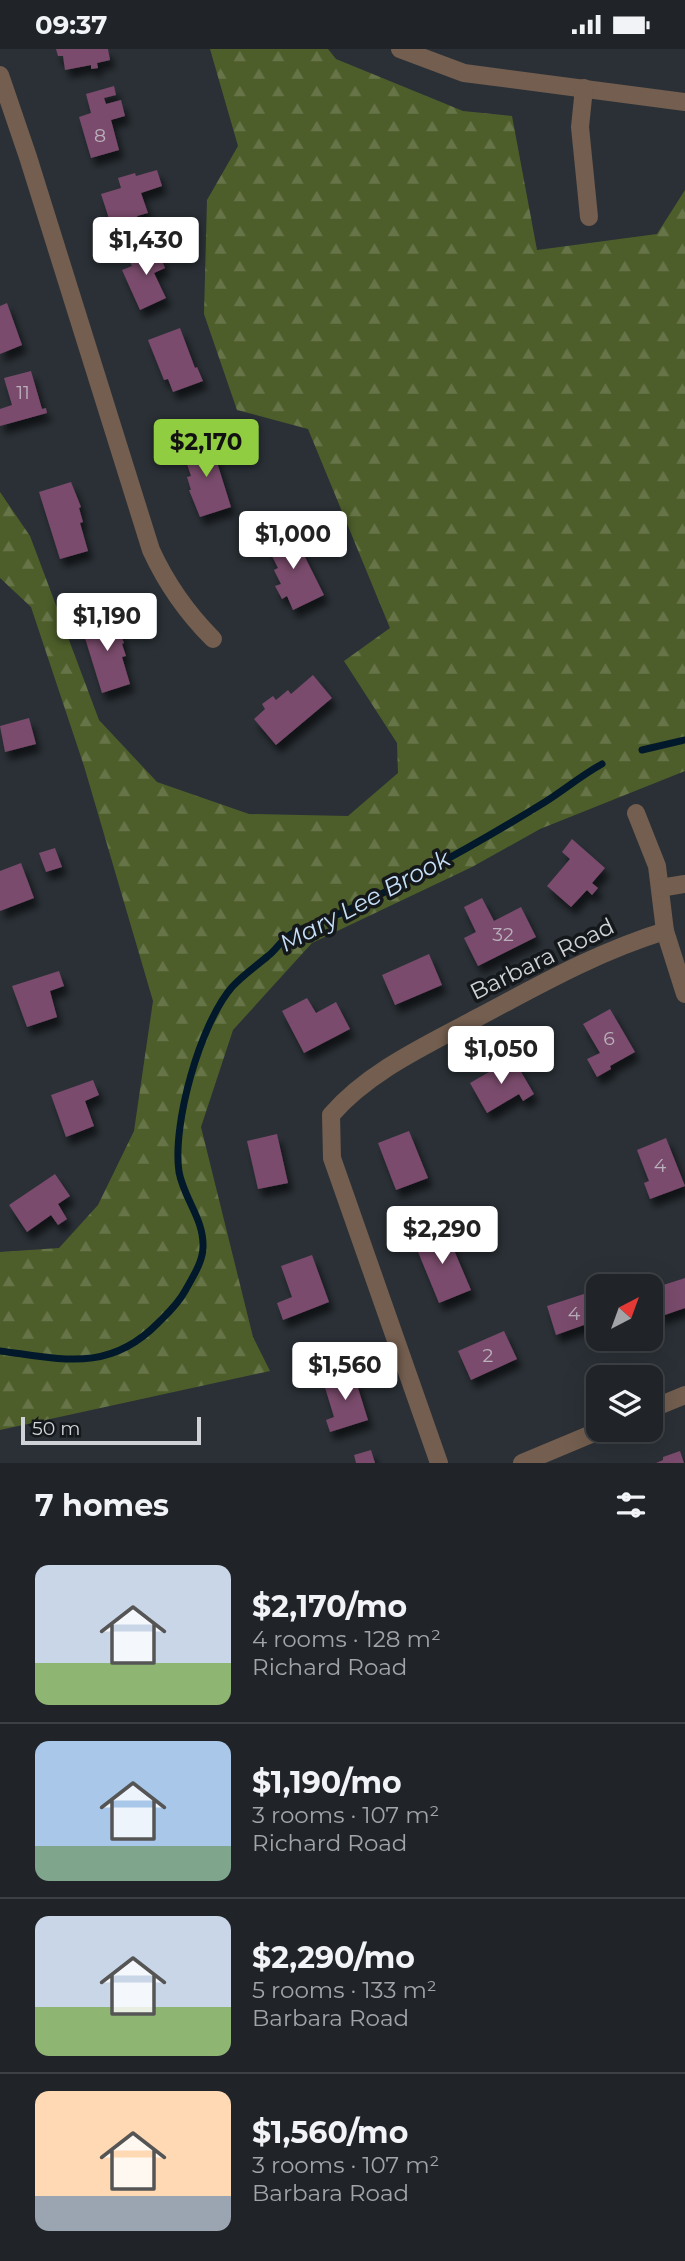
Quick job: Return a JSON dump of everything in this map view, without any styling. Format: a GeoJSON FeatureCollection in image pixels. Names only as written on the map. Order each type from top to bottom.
{"type":"FeatureCollection","features":[{"type":"Feature","properties":{"kind":"street"},"geometry":{"type":"LineString","coordinates":[[400,49],[464,73],[685,102]]}},
{"type":"Feature","properties":{"kind":"street"},"geometry":{"type":"LineString","coordinates":[[0,75],[29,157],[151,550],[179,603],[213,639]]}},
{"type":"Feature","properties":{"kind":"street"},"geometry":{"type":"LineString","coordinates":[[583,88],[580,127],[589,217]]}},
{"type":"Feature","properties":{"kind":"street"},"geometry":{"type":"LineString","coordinates":[[636,813],[653,855],[665,931],[685,994]]}},
{"type":"Feature","properties":{"kind":"street"},"geometry":{"type":"LineString","coordinates":[[660,888],[685,884]]}},
{"type":"Feature","properties":{"kind":"street","name":"Barbara Road"},"geometry":{"type":"LineString","coordinates":[[439,1463],[332,1159],[331,1115],[347,1097],[412,1053],[577,964],[612,948],[665,931]]}},
{"type":"Feature","properties":{"kind":"street"},"geometry":{"type":"LineString","coordinates":[[663,1404],[685,1395]]}},
{"type":"Feature","properties":{"kind":"street"},"geometry":{"type":"LineString","coordinates":[[522,1463],[586,1436]]}},
{"type":"Feature","properties":{"kind":"green space"},"geometry":{"type":"Polygon","coordinates":[[[210,49],[328,49],[336,59],[463,111],[512,116],[537,250],[657,234],[685,190],[685,771],[540,829],[472,867],[312,943],[233,1030],[201,1127],[253,1337],[270,1371],[0,1430],[0,1252],[59,1248],[98,1205],[134,1131],[153,1001],[84,766],[31,607],[0,578],[0,492],[30,536],[99,720],[157,782],[249,814],[348,816],[398,773],[397,743],[344,661],[390,628],[308,429],[237,410],[204,314],[207,200],[238,146],[210,49]]]}},
{"type":"Feature","properties":{"kind":"building"},"geometry":{"type":"Polygon","coordinates":[[[56,49],[108,49],[110,60],[97,63],[98,68],[91,69],[91,65],[65,70],[63,56],[58,56],[56,49]]]}},
{"type":"Feature","properties":{"kind":"building"},"geometry":{"type":"Polygon","coordinates":[[[114,86],[116,95],[104,98],[106,104],[121,100],[125,116],[111,120],[119,150],[91,158],[79,117],[91,113],[86,94],[114,86]]]}},
{"type":"Feature","properties":{"kind":"building"},"geometry":{"type":"Polygon","coordinates":[[[157,170],[162,186],[141,193],[148,213],[137,216],[140,226],[114,234],[101,194],[121,188],[118,178],[157,170]]]}},
{"type":"Feature","properties":{"kind":"building"},"geometry":{"type":"Polygon","coordinates":[[[155,244],[165,268],[154,273],[166,298],[140,310],[122,270],[132,266],[129,260],[142,254],[140,251],[155,244]]]}},
{"type":"Feature","properties":{"kind":"building"},"geometry":{"type":"Polygon","coordinates":[[[7,303],[22,345],[0,354],[0,306],[7,303]]]}},
{"type":"Feature","properties":{"kind":"building"},"geometry":{"type":"Polygon","coordinates":[[[180,328],[195,368],[197,367],[203,381],[173,392],[168,379],[164,380],[148,340],[180,328]]]}},
{"type":"Feature","properties":{"kind":"building"},"geometry":{"type":"Polygon","coordinates":[[[31,371],[42,409],[46,408],[47,413],[0,426],[0,409],[12,405],[4,378],[31,371]]]}},
{"type":"Feature","properties":{"kind":"building"},"geometry":{"type":"Polygon","coordinates":[[[210,440],[231,507],[200,517],[189,490],[187,477],[191,476],[182,449],[210,440]]]}},
{"type":"Feature","properties":{"kind":"building"},"geometry":{"type":"Polygon","coordinates":[[[71,482],[81,507],[79,508],[83,522],[80,523],[88,551],[60,559],[39,492],[71,482]]]}},
{"type":"Feature","properties":{"kind":"building"},"geometry":{"type":"Polygon","coordinates":[[[291,529],[324,595],[293,610],[287,596],[282,599],[275,586],[281,584],[274,570],[278,568],[265,542],[291,529]]]}},
{"type":"Feature","properties":{"kind":"building"},"geometry":{"type":"Polygon","coordinates":[[[114,616],[124,643],[122,644],[126,656],[122,657],[130,684],[102,693],[81,625],[114,616]]]}},
{"type":"Feature","properties":{"kind":"building"},"geometry":{"type":"Polygon","coordinates":[[[313,675],[332,698],[276,745],[254,719],[265,709],[262,704],[273,696],[276,700],[288,690],[291,694],[313,675]]]}},
{"type":"Feature","properties":{"kind":"building"},"geometry":{"type":"Polygon","coordinates":[[[29,718],[36,744],[5,752],[0,726],[29,718]]]}},
{"type":"Feature","properties":{"kind":"building"},"geometry":{"type":"Polygon","coordinates":[[[572,839],[605,868],[592,883],[598,888],[592,895],[587,890],[571,907],[547,886],[570,859],[562,852],[572,839]]]}},
{"type":"Feature","properties":{"kind":"building"},"geometry":{"type":"Polygon","coordinates":[[[55,848],[62,867],[46,872],[39,853],[55,848]]]}},
{"type":"Feature","properties":{"kind":"building"},"geometry":{"type":"Polygon","coordinates":[[[21,863],[34,898],[0,911],[0,871],[21,863]]]}},
{"type":"Feature","properties":{"kind":"building"},"geometry":{"type":"Polygon","coordinates":[[[482,898],[494,921],[521,907],[536,937],[478,966],[464,938],[476,932],[464,907],[482,898]]]}},
{"type":"Feature","properties":{"kind":"building"},"geometry":{"type":"Polygon","coordinates":[[[429,954],[442,985],[395,1005],[382,975],[429,954]]]}},
{"type":"Feature","properties":{"kind":"building"},"geometry":{"type":"Polygon","coordinates":[[[59,971],[64,986],[50,991],[57,1017],[27,1027],[12,986],[59,971]]]}},
{"type":"Feature","properties":{"kind":"building"},"geometry":{"type":"Polygon","coordinates":[[[307,998],[316,1013],[336,1002],[350,1029],[304,1053],[282,1011],[307,998]]]}},
{"type":"Feature","properties":{"kind":"building"},"geometry":{"type":"Polygon","coordinates":[[[610,1009],[635,1052],[597,1077],[587,1059],[600,1053],[583,1024],[610,1009]]]}},
{"type":"Feature","properties":{"kind":"building"},"geometry":{"type":"Polygon","coordinates":[[[513,1058],[534,1094],[523,1101],[519,1094],[487,1113],[470,1083],[513,1058]]]}},
{"type":"Feature","properties":{"kind":"building"},"geometry":{"type":"Polygon","coordinates":[[[93,1080],[99,1095],[85,1101],[94,1126],[66,1137],[51,1095],[93,1080]]]}},
{"type":"Feature","properties":{"kind":"building"},"geometry":{"type":"Polygon","coordinates":[[[409,1131],[428,1178],[396,1190],[378,1143],[409,1131]]]}},
{"type":"Feature","properties":{"kind":"building"},"geometry":{"type":"Polygon","coordinates":[[[277,1134],[288,1183],[258,1189],[247,1141],[277,1134]]]}},
{"type":"Feature","properties":{"kind":"building"},"geometry":{"type":"Polygon","coordinates":[[[666,1138],[685,1186],[650,1199],[644,1183],[649,1181],[637,1150],[666,1138]]]}},
{"type":"Feature","properties":{"kind":"building"},"geometry":{"type":"Polygon","coordinates":[[[55,1174],[70,1196],[58,1204],[67,1219],[58,1225],[51,1215],[27,1232],[9,1205],[55,1174]]]}},
{"type":"Feature","properties":{"kind":"building"},"geometry":{"type":"Polygon","coordinates":[[[445,1229],[471,1290],[439,1303],[414,1242],[445,1229]]]}},
{"type":"Feature","properties":{"kind":"building"},"geometry":{"type":"Polygon","coordinates":[[[312,1255],[329,1302],[283,1320],[277,1303],[292,1297],[281,1266],[312,1255]]]}},
{"type":"Feature","properties":{"kind":"building"},"geometry":{"type":"Polygon","coordinates":[[[685,1278],[685,1308],[663,1316],[663,1285],[685,1278]]]}},
{"type":"Feature","properties":{"kind":"building"},"geometry":{"type":"Polygon","coordinates":[[[586,1293],[586,1324],[556,1335],[547,1306],[586,1293]]]}},
{"type":"Feature","properties":{"kind":"building"},"geometry":{"type":"Polygon","coordinates":[[[504,1331],[517,1359],[471,1380],[458,1351],[504,1331]]]}},
{"type":"Feature","properties":{"kind":"building"},"geometry":{"type":"Polygon","coordinates":[[[353,1372],[368,1420],[330,1432],[326,1420],[334,1417],[323,1381],[353,1372]]]}},
{"type":"Feature","properties":{"kind":"building"},"geometry":{"type":"Polygon","coordinates":[[[371,1450],[375,1463],[356,1463],[354,1455],[371,1450]]]}},
{"type":"Feature","properties":{"kind":"building"},"geometry":{"type":"Polygon","coordinates":[[[680,1451],[684,1463],[656,1463],[663,1460],[663,1457],[680,1451]]]}},
{"type":"Feature","properties":{"kind":"waterway","name":"Mary Lee Brook"},"geometry":{"type":"LineString","coordinates":[[642,750],[685,740]]}},
{"type":"Feature","properties":{"kind":"waterway","name":"Mary Lee Brook"},"geometry":{"type":"LineString","coordinates":[[0,1351],[64,1359],[103,1356],[140,1339],[182,1296],[203,1253],[200,1227],[179,1172],[178,1152],[184,1102],[209,1025],[220,1004],[236,983],[291,934],[402,884],[500,829],[602,764]]}}]}
